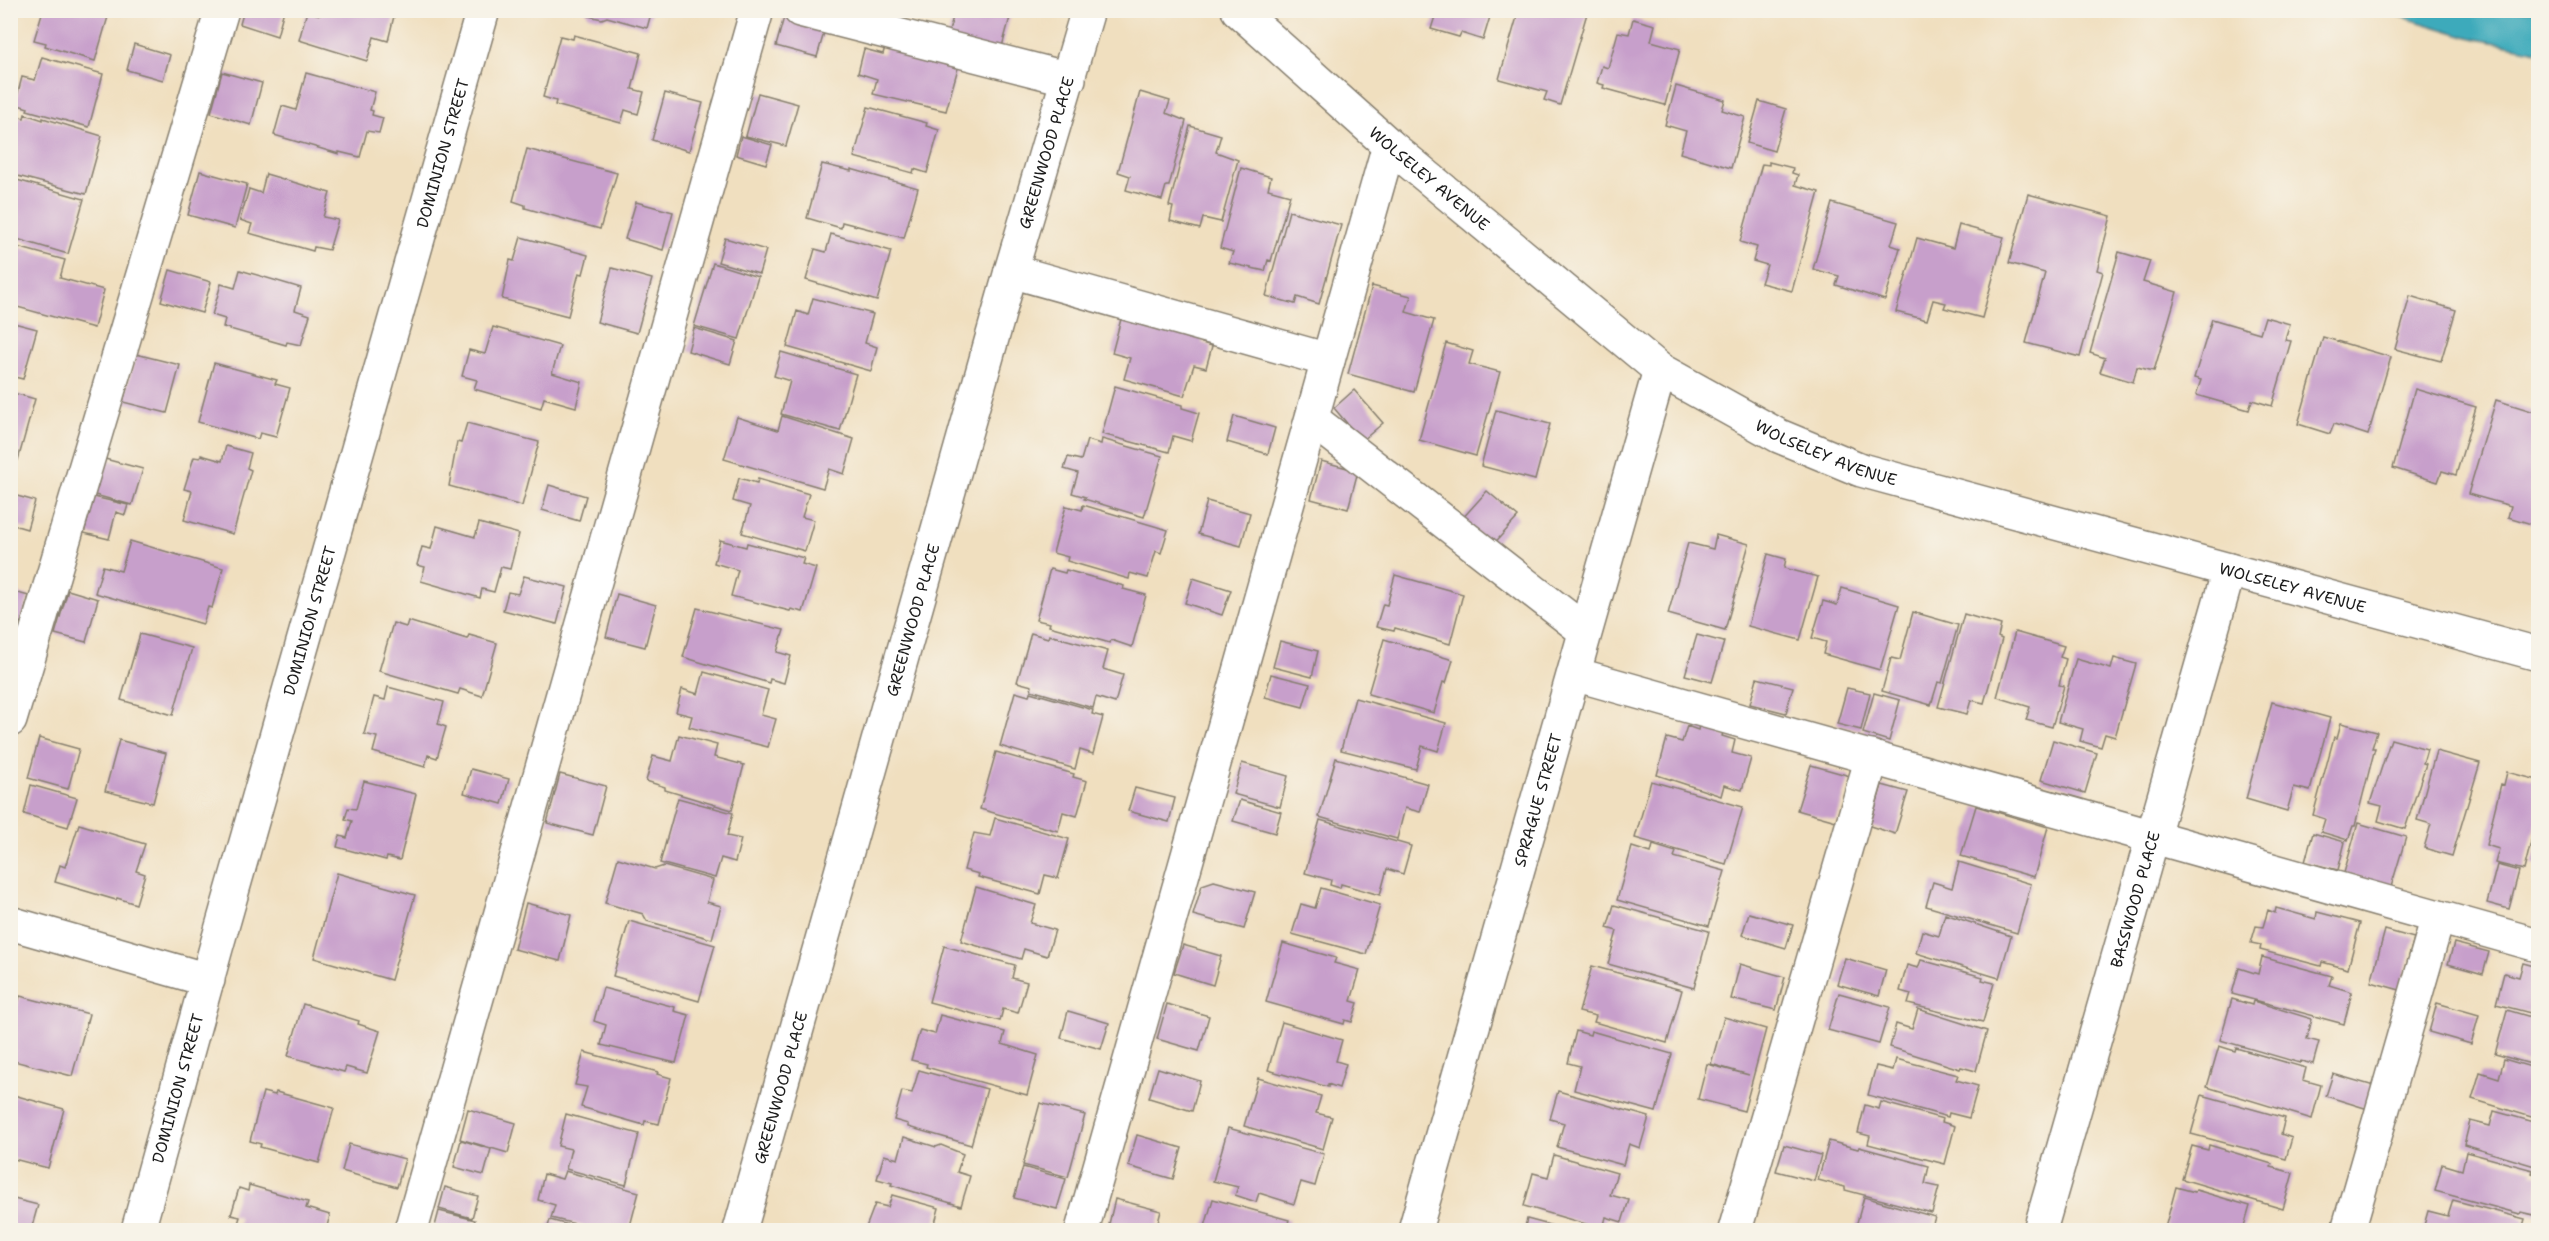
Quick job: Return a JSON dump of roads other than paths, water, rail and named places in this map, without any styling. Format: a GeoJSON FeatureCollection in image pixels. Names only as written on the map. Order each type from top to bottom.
{"type":"FeatureCollection","features":[{"type":"Feature","properties":{"kind":"street"},"geometry":{"type":"LineString","coordinates":[[10,720],[222,10]]}},
{"type":"Feature","properties":{"kind":"street","name":"DOMINION STREET"},"geometry":{"type":"LineString","coordinates":[[138,1230],[483,10]]}},
{"type":"Feature","properties":{"kind":"street"},"geometry":{"type":"LineString","coordinates":[[411,1230],[757,10]]}},
{"type":"Feature","properties":{"kind":"street"},"geometry":{"type":"LineString","coordinates":[[800,10],[1069,79]]}},
{"type":"Feature","properties":{"kind":"street","name":"GREENWOOD PLACE"},"geometry":{"type":"LineString","coordinates":[[740,1230],[1011,271],[1088,10]]}},
{"type":"Feature","properties":{"kind":"street","name":"WOLSELEY AVENUE"},"geometry":{"type":"LineString","coordinates":[[1238,10],[1389,145],[1660,370],[1779,436],[1861,470],[2538,654]]}},
{"type":"Feature","properties":{"kind":"street"},"geometry":{"type":"LineString","coordinates":[[1082,1230],[1389,145]]}},
{"type":"Feature","properties":{"kind":"street"},"geometry":{"type":"LineString","coordinates":[[1011,271],[1328,360]]}},
{"type":"Feature","properties":{"kind":"street","name":"SPRAGUE STREET"},"geometry":{"type":"LineString","coordinates":[[1415,1230],[1660,370]]}},
{"type":"Feature","properties":{"kind":"street"},"geometry":{"type":"LineString","coordinates":[[1312,419],[1586,631]]}},
{"type":"Feature","properties":{"kind":"street","name":"BASSWOOD PLACE"},"geometry":{"type":"LineString","coordinates":[[2040,1230],[2229,570]]}},
{"type":"Feature","properties":{"kind":"street"},"geometry":{"type":"LineString","coordinates":[[1574,674],[2538,945]]}},
{"type":"Feature","properties":{"kind":"street"},"geometry":{"type":"LineString","coordinates":[[1735,1230],[1872,757]]}},
{"type":"Feature","properties":{"kind":"street"},"geometry":{"type":"LineString","coordinates":[[2348,1230],[2438,917]]}},
{"type":"Feature","properties":{"kind":"street"},"geometry":{"type":"LineString","coordinates":[[10,923],[208,980]]}},
{"type":"Feature","properties":{"kind":"water"},"geometry":{"type":"Polygon","coordinates":[[[2382,11],[2538,11],[2538,51],[2472,38],[2382,11]]]}}]}
